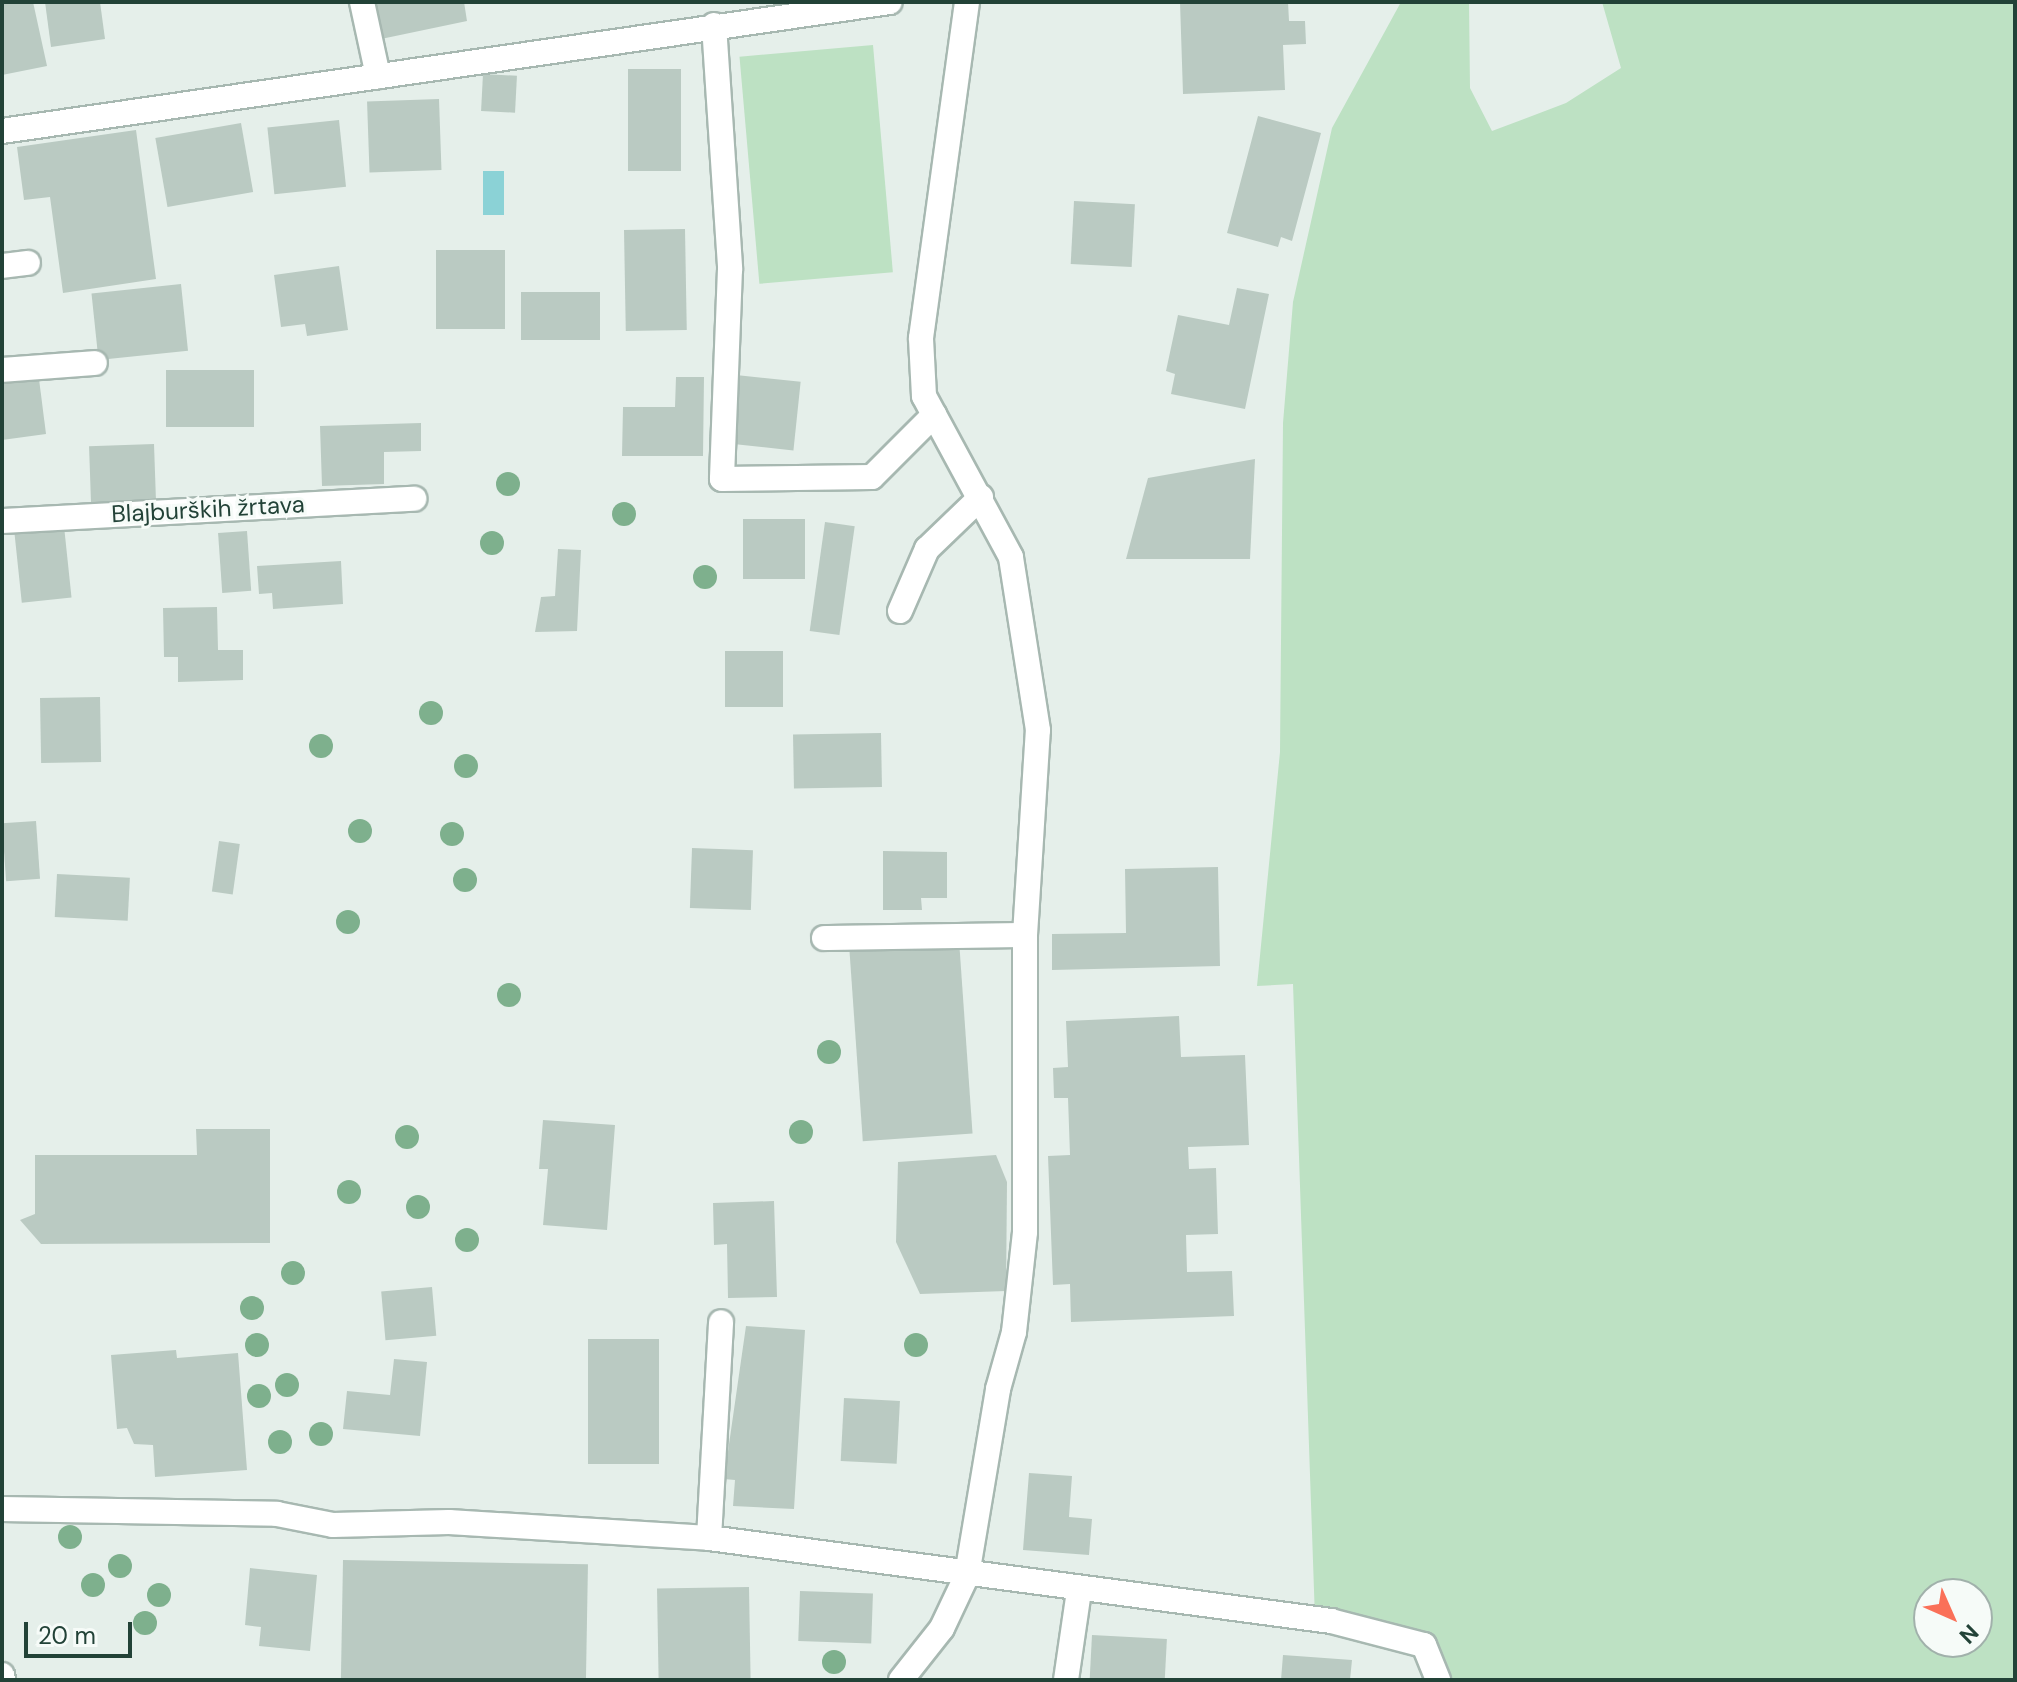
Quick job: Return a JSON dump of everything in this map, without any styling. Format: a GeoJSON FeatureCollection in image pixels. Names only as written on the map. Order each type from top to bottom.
{"type":"FeatureCollection","features":[{"type":"Feature","properties":{"kind":"street"},"geometry":{"type":"LineString","coordinates":[[362,2],[378,76]]}},
{"type":"Feature","properties":{"kind":"street"},"geometry":{"type":"LineString","coordinates":[[901,1680],[942,1628],[967,1575],[998,1389],[1014,1332],[1025,1232],[1025,935],[1038,730],[1011,557],[924,396],[921,338],[967,2]]}},
{"type":"Feature","properties":{"kind":"street"},"geometry":{"type":"LineString","coordinates":[[2,131],[880,3]]}},
{"type":"Feature","properties":{"kind":"street"},"geometry":{"type":"LineString","coordinates":[[714,25],[730,269],[722,479],[872,477],[934,415]]}},
{"type":"Feature","properties":{"kind":"street"},"geometry":{"type":"LineString","coordinates":[[2,266],[28,263]]}},
{"type":"Feature","properties":{"kind":"street"},"geometry":{"type":"LineString","coordinates":[[2,370],[95,363]]}},
{"type":"Feature","properties":{"kind":"street"},"geometry":{"type":"LineString","coordinates":[[900,611],[927,549],[981,497]]}},
{"type":"Feature","properties":{"kind":"street","name":"Blajburških žrtava"},"geometry":{"type":"LineString","coordinates":[[2,521],[414,499]]}},
{"type":"Feature","properties":{"kind":"street"},"geometry":{"type":"LineString","coordinates":[[824,938],[1025,935]]}},
{"type":"Feature","properties":{"kind":"street"},"geometry":{"type":"LineString","coordinates":[[709,1538],[721,1322]]}},
{"type":"Feature","properties":{"kind":"street"},"geometry":{"type":"LineString","coordinates":[[2,1509],[277,1514],[333,1525],[449,1522],[709,1538],[1384,1632],[1424,1645],[1438,1680]]}},
{"type":"Feature","properties":{"kind":"street"},"geometry":{"type":"LineString","coordinates":[[1066,1680],[1079,1591]]}},
{"type":"Feature","properties":{"kind":"green space"},"geometry":{"type":"Polygon","coordinates":[[[1401,2],[1469,2],[1470,88],[1492,131],[1566,103],[1621,68],[1602,2],[2015,2],[2015,1680],[1438,1680],[1424,1645],[1315,1619],[1293,984],[1257,986],[1280,752],[1283,423],[1293,302],[1332,128],[1401,2]]]}},
{"type":"Feature","properties":{"kind":"green space"},"geometry":{"type":"Polygon","coordinates":[[[873,45],[893,272],[759,284],[740,57],[873,45]]]}},
{"type":"Feature","properties":{"kind":"water"},"geometry":{"type":"Polygon","coordinates":[[[483,171],[504,171],[504,215],[483,215],[483,171]]]}},
{"type":"Feature","properties":{"kind":"building"},"geometry":{"type":"Polygon","coordinates":[[[33,2],[47,66],[2,75],[2,3],[33,2]]]}},
{"type":"Feature","properties":{"kind":"building"},"geometry":{"type":"Polygon","coordinates":[[[45,2],[100,2],[105,39],[51,47],[45,2]]]}},
{"type":"Feature","properties":{"kind":"building"},"geometry":{"type":"Polygon","coordinates":[[[374,2],[464,2],[467,21],[381,39],[374,2]]]}},
{"type":"Feature","properties":{"kind":"building"},"geometry":{"type":"Polygon","coordinates":[[[1180,2],[1288,2],[1289,21],[1305,21],[1306,44],[1283,45],[1285,90],[1183,94],[1180,2]]]}},
{"type":"Feature","properties":{"kind":"building"},"geometry":{"type":"Polygon","coordinates":[[[628,69],[681,69],[681,171],[628,171],[628,69]]]}},
{"type":"Feature","properties":{"kind":"building"},"geometry":{"type":"Polygon","coordinates":[[[483,74],[517,76],[515,113],[481,111],[483,74]]]}},
{"type":"Feature","properties":{"kind":"building"},"geometry":{"type":"Polygon","coordinates":[[[439,99],[441,170],[370,172],[367,102],[439,99]]]}},
{"type":"Feature","properties":{"kind":"building"},"geometry":{"type":"Polygon","coordinates":[[[1258,116],[1321,133],[1292,241],[1281,237],[1278,247],[1227,233],[1258,116]]]}},
{"type":"Feature","properties":{"kind":"building"},"geometry":{"type":"Polygon","coordinates":[[[339,120],[346,187],[274,194],[267,128],[339,120]]]}},
{"type":"Feature","properties":{"kind":"building"},"geometry":{"type":"Polygon","coordinates":[[[241,123],[253,192],[167,207],[155,138],[241,123]]]}},
{"type":"Feature","properties":{"kind":"building"},"geometry":{"type":"Polygon","coordinates":[[[136,130],[156,279],[63,293],[50,197],[24,200],[17,147],[136,130]]]}},
{"type":"Feature","properties":{"kind":"building"},"geometry":{"type":"Polygon","coordinates":[[[1074,201],[1135,204],[1132,267],[1071,264],[1074,201]]]}},
{"type":"Feature","properties":{"kind":"building"},"geometry":{"type":"Polygon","coordinates":[[[685,229],[687,330],[626,331],[624,230],[685,229]]]}},
{"type":"Feature","properties":{"kind":"building"},"geometry":{"type":"Polygon","coordinates":[[[436,250],[505,250],[505,329],[436,329],[436,250]]]}},
{"type":"Feature","properties":{"kind":"building"},"geometry":{"type":"Polygon","coordinates":[[[339,266],[348,330],[307,336],[305,324],[281,327],[274,275],[339,266]]]}},
{"type":"Feature","properties":{"kind":"building"},"geometry":{"type":"Polygon","coordinates":[[[181,284],[188,351],[98,360],[91,293],[181,284]]]}},
{"type":"Feature","properties":{"kind":"building"},"geometry":{"type":"Polygon","coordinates":[[[1237,288],[1269,294],[1245,409],[1171,394],[1175,374],[1166,371],[1178,315],[1229,325],[1237,288]]]}},
{"type":"Feature","properties":{"kind":"building"},"geometry":{"type":"Polygon","coordinates":[[[521,292],[600,292],[600,340],[521,340],[521,292]]]}},
{"type":"Feature","properties":{"kind":"building"},"geometry":{"type":"Polygon","coordinates":[[[166,370],[254,370],[254,427],[166,427],[166,370]]]}},
{"type":"Feature","properties":{"kind":"building"},"geometry":{"type":"Polygon","coordinates":[[[736,375],[801,382],[793,450],[729,444],[736,375]]]}},
{"type":"Feature","properties":{"kind":"building"},"geometry":{"type":"Polygon","coordinates":[[[676,377],[704,377],[703,456],[622,456],[623,407],[675,407],[676,377]]]}},
{"type":"Feature","properties":{"kind":"building"},"geometry":{"type":"Polygon","coordinates":[[[39,379],[46,434],[2,440],[2,384],[39,379]]]}},
{"type":"Feature","properties":{"kind":"building"},"geometry":{"type":"Polygon","coordinates":[[[421,423],[421,451],[384,452],[384,484],[322,486],[320,426],[421,423]]]}},
{"type":"Feature","properties":{"kind":"building"},"geometry":{"type":"Polygon","coordinates":[[[154,444],[156,509],[91,511],[89,446],[154,444]]]}},
{"type":"Feature","properties":{"kind":"building"},"geometry":{"type":"Polygon","coordinates":[[[1255,459],[1250,559],[1126,559],[1148,478],[1255,459]]]}},
{"type":"Feature","properties":{"kind":"building"},"geometry":{"type":"Polygon","coordinates":[[[743,519],[805,519],[805,579],[743,579],[743,519]]]}},
{"type":"Feature","properties":{"kind":"building"},"geometry":{"type":"Polygon","coordinates":[[[825,522],[855,526],[839,635],[810,631],[825,522]]]}},
{"type":"Feature","properties":{"kind":"building"},"geometry":{"type":"Polygon","coordinates":[[[64,526],[72,598],[22,603],[14,531],[64,526]]]}},
{"type":"Feature","properties":{"kind":"building"},"geometry":{"type":"Polygon","coordinates":[[[247,531],[251,591],[222,593],[218,533],[247,531]]]}},
{"type":"Feature","properties":{"kind":"building"},"geometry":{"type":"Polygon","coordinates":[[[558,549],[581,550],[577,631],[535,632],[541,597],[555,596],[558,549]]]}},
{"type":"Feature","properties":{"kind":"building"},"geometry":{"type":"Polygon","coordinates":[[[341,561],[343,604],[273,609],[272,593],[259,594],[257,566],[341,561]]]}},
{"type":"Feature","properties":{"kind":"building"},"geometry":{"type":"Polygon","coordinates":[[[217,607],[218,650],[243,650],[243,680],[178,682],[178,657],[164,657],[163,608],[217,607]]]}},
{"type":"Feature","properties":{"kind":"building"},"geometry":{"type":"Polygon","coordinates":[[[725,651],[783,651],[783,707],[725,707],[725,651]]]}},
{"type":"Feature","properties":{"kind":"building"},"geometry":{"type":"Polygon","coordinates":[[[100,697],[101,762],[41,763],[40,698],[100,697]]]}},
{"type":"Feature","properties":{"kind":"building"},"geometry":{"type":"Polygon","coordinates":[[[881,733],[882,787],[794,789],[793,735],[881,733]]]}},
{"type":"Feature","properties":{"kind":"building"},"geometry":{"type":"Polygon","coordinates":[[[36,821],[40,879],[6,881],[2,823],[36,821]]]}},
{"type":"Feature","properties":{"kind":"building"},"geometry":{"type":"Polygon","coordinates":[[[219,841],[240,844],[233,894],[212,892],[219,841]]]}},
{"type":"Feature","properties":{"kind":"building"},"geometry":{"type":"Polygon","coordinates":[[[692,848],[753,850],[751,910],[690,908],[692,848]]]}},
{"type":"Feature","properties":{"kind":"building"},"geometry":{"type":"Polygon","coordinates":[[[883,851],[947,852],[947,898],[921,898],[922,910],[883,910],[883,851]]]}},
{"type":"Feature","properties":{"kind":"building"},"geometry":{"type":"Polygon","coordinates":[[[1218,867],[1220,966],[1052,970],[1052,934],[1126,933],[1125,869],[1218,867]]]}},
{"type":"Feature","properties":{"kind":"building"},"geometry":{"type":"Polygon","coordinates":[[[57,874],[130,878],[128,921],[55,917],[57,874]]]}},
{"type":"Feature","properties":{"kind":"building"},"geometry":{"type":"Polygon","coordinates":[[[959,940],[973,1134],[863,1141],[849,948],[959,940]]]}},
{"type":"Feature","properties":{"kind":"building"},"geometry":{"type":"Polygon","coordinates":[[[1179,1016],[1181,1057],[1245,1055],[1249,1145],[1188,1147],[1189,1169],[1216,1168],[1218,1234],[1186,1235],[1187,1272],[1232,1271],[1234,1316],[1071,1322],[1070,1284],[1053,1285],[1048,1156],[1070,1155],[1068,1098],[1054,1098],[1053,1068],[1068,1067],[1066,1021],[1179,1016]]]}},
{"type":"Feature","properties":{"kind":"building"},"geometry":{"type":"Polygon","coordinates":[[[543,1120],[615,1125],[607,1230],[543,1225],[548,1169],[539,1169],[543,1120]]]}},
{"type":"Feature","properties":{"kind":"building"},"geometry":{"type":"Polygon","coordinates":[[[196,1129],[270,1129],[270,1243],[41,1244],[20,1220],[35,1214],[35,1155],[197,1155],[196,1129]]]}},
{"type":"Feature","properties":{"kind":"building"},"geometry":{"type":"Polygon","coordinates":[[[996,1155],[1007,1182],[1006,1291],[920,1294],[896,1242],[898,1162],[996,1155]]]}},
{"type":"Feature","properties":{"kind":"building"},"geometry":{"type":"Polygon","coordinates":[[[774,1201],[777,1297],[728,1298],[727,1244],[714,1245],[713,1203],[774,1201]]]}},
{"type":"Feature","properties":{"kind":"building"},"geometry":{"type":"Polygon","coordinates":[[[432,1287],[436,1336],[385,1340],[381,1291],[432,1287]]]}},
{"type":"Feature","properties":{"kind":"building"},"geometry":{"type":"Polygon","coordinates":[[[746,1326],[805,1330],[794,1509],[733,1506],[735,1480],[724,1479],[746,1326]]]}},
{"type":"Feature","properties":{"kind":"building"},"geometry":{"type":"Polygon","coordinates":[[[588,1339],[659,1339],[659,1464],[588,1464],[588,1339]]]}},
{"type":"Feature","properties":{"kind":"building"},"geometry":{"type":"Polygon","coordinates":[[[176,1350],[177,1358],[238,1353],[247,1470],[155,1477],[153,1445],[134,1444],[127,1428],[117,1429],[111,1355],[176,1350]]]}},
{"type":"Feature","properties":{"kind":"building"},"geometry":{"type":"Polygon","coordinates":[[[394,1359],[427,1362],[420,1436],[343,1429],[347,1391],[390,1395],[394,1359]]]}},
{"type":"Feature","properties":{"kind":"building"},"geometry":{"type":"Polygon","coordinates":[[[844,1398],[900,1401],[897,1464],[841,1461],[844,1398]]]}},
{"type":"Feature","properties":{"kind":"building"},"geometry":{"type":"Polygon","coordinates":[[[1029,1473],[1072,1476],[1069,1517],[1092,1519],[1089,1555],[1023,1550],[1029,1473]]]}},
{"type":"Feature","properties":{"kind":"building"},"geometry":{"type":"Polygon","coordinates":[[[343,1560],[588,1564],[586,1680],[341,1680],[343,1560]]]}},
{"type":"Feature","properties":{"kind":"building"},"geometry":{"type":"Polygon","coordinates":[[[250,1568],[317,1575],[310,1651],[259,1646],[261,1627],[245,1625],[250,1568]]]}},
{"type":"Feature","properties":{"kind":"building"},"geometry":{"type":"Polygon","coordinates":[[[749,1587],[751,1680],[659,1680],[657,1589],[749,1587]]]}},
{"type":"Feature","properties":{"kind":"building"},"geometry":{"type":"Polygon","coordinates":[[[800,1591],[873,1594],[871,1644],[798,1641],[800,1591]]]}},
{"type":"Feature","properties":{"kind":"building"},"geometry":{"type":"Polygon","coordinates":[[[1092,1635],[1167,1639],[1165,1680],[1090,1680],[1092,1635]]]}},
{"type":"Feature","properties":{"kind":"building"},"geometry":{"type":"Polygon","coordinates":[[[1283,1655],[1352,1660],[1350,1680],[1281,1680],[1283,1655]]]}}]}
